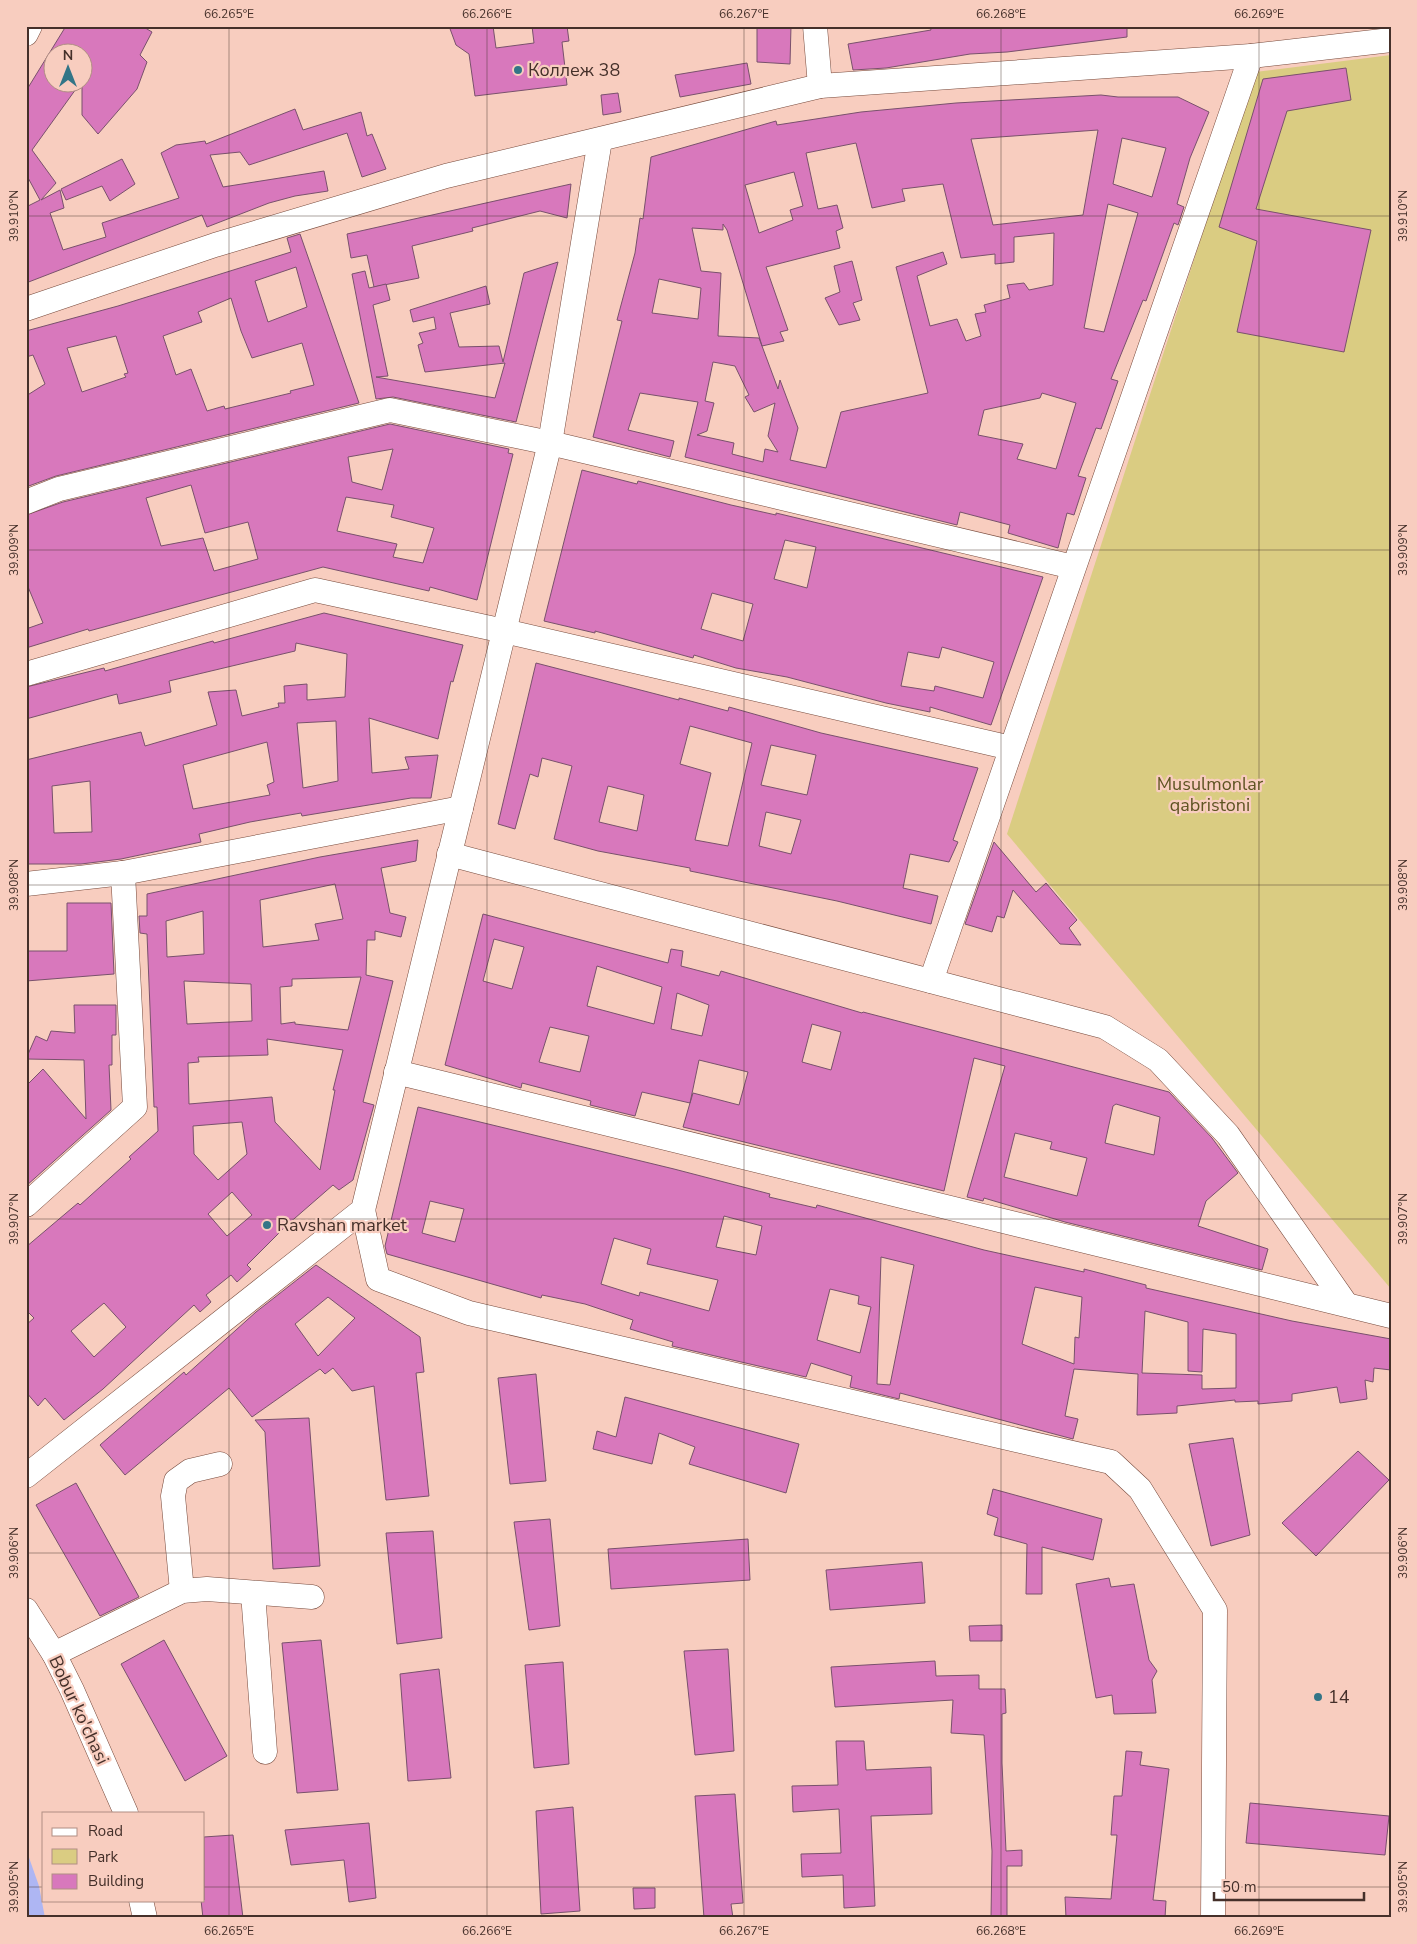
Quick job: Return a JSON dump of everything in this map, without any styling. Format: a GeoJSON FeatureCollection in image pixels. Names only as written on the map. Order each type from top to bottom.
{"type":"FeatureCollection","features":[{"type":"Feature","properties":{"kind":"street"},"geometry":{"type":"LineString","coordinates":[[26,34],[30,26]]}},
{"type":"Feature","properties":{"kind":"street"},"geometry":{"type":"LineString","coordinates":[[815,26],[820,86]]}},
{"type":"Feature","properties":{"kind":"street"},"geometry":{"type":"LineString","coordinates":[[26,309],[215,244],[446,176],[820,86],[1251,56],[1391,40]]}},
{"type":"Feature","properties":{"kind":"street"},"geometry":{"type":"LineString","coordinates":[[930,981],[1251,56]]}},
{"type":"Feature","properties":{"kind":"street"},"geometry":{"type":"LineString","coordinates":[[600,140],[550,443],[362,1210],[378,1279],[468,1313],[1111,1462],[1140,1489],[1215,1610],[1214,1918]]}},
{"type":"Feature","properties":{"kind":"street"},"geometry":{"type":"LineString","coordinates":[[26,502],[59,489],[390,410],[550,443],[1073,567]]}},
{"type":"Feature","properties":{"kind":"street"},"geometry":{"type":"LineString","coordinates":[[26,674],[315,590],[504,631],[1011,748]]}},
{"type":"Feature","properties":{"kind":"street"},"geometry":{"type":"LineString","coordinates":[[26,884],[123,873],[461,808]]}},
{"type":"Feature","properties":{"kind":"street"},"geometry":{"type":"LineString","coordinates":[[450,854],[1105,1027],[1158,1060],[1228,1135],[1346,1304]]}},
{"type":"Feature","properties":{"kind":"street"},"geometry":{"type":"LineString","coordinates":[[26,1206],[135,1108],[123,873]]}},
{"type":"Feature","properties":{"kind":"street"},"geometry":{"type":"LineString","coordinates":[[396,1072],[1391,1316]]}},
{"type":"Feature","properties":{"kind":"street"},"geometry":{"type":"LineString","coordinates":[[26,1476],[362,1210]]}},
{"type":"Feature","properties":{"kind":"street"},"geometry":{"type":"LineString","coordinates":[[182,1591],[173,1496],[176,1481],[190,1471],[220,1464]]}},
{"type":"Feature","properties":{"kind":"street"},"geometry":{"type":"LineString","coordinates":[[54,1654],[182,1591],[206,1589],[312,1597]]}},
{"type":"Feature","properties":{"kind":"street"},"geometry":{"type":"LineString","coordinates":[[253,1593],[265,1752]]}},
{"type":"Feature","properties":{"kind":"street","name":"Bobur ko'chasi"},"geometry":{"type":"LineString","coordinates":[[26,1610],[54,1654],[126,1812]]}},
{"type":"Feature","properties":{"kind":"street"},"geometry":{"type":"LineString","coordinates":[[142,1902],[145,1918]]}},
{"type":"Feature","properties":{"kind":"green space","name":"Musulmonlar qabristoni"},"geometry":{"type":"Polygon","coordinates":[[[1391,55],[1391,1289],[1007,834],[1255,72],[1391,55]]]}},
{"type":"Feature","properties":{"kind":"water"},"geometry":{"type":"Polygon","coordinates":[[[26,1849],[39,1886],[45,1918],[26,1918],[26,1849]]]}},
{"type":"Feature","properties":{"kind":"building"},"geometry":{"type":"Polygon","coordinates":[[[66,26],[142,26],[152,32],[140,55],[147,62],[137,89],[98,134],[82,115],[82,92],[92,92],[92,42],[56,42],[66,26]]]}},
{"type":"Feature","properties":{"kind":"building","name":"Коллеж 38"},"geometry":{"type":"Polygon","coordinates":[[[449,26],[493,26],[496,48],[534,43],[532,26],[567,26],[569,41],[562,42],[567,85],[475,96],[469,54],[456,45],[449,26]]]}},
{"type":"Feature","properties":{"kind":"building"},"geometry":{"type":"Polygon","coordinates":[[[757,26],[791,26],[790,64],[757,62],[757,26]]]}},
{"type":"Feature","properties":{"kind":"building"},"geometry":{"type":"Polygon","coordinates":[[[930,26],[1127,26],[1127,37],[1007,52],[970,54],[886,68],[853,70],[848,44],[931,30],[930,26]]]}},
{"type":"Feature","properties":{"kind":"building"},"geometry":{"type":"Polygon","coordinates":[[[747,63],[751,84],[680,97],[675,75],[747,63]]]}},
{"type":"Feature","properties":{"kind":"building"},"geometry":{"type":"Polygon","coordinates":[[[42,65],[42,92],[74,92],[32,150],[56,183],[41,200],[60,190],[64,208],[50,213],[63,250],[106,237],[102,223],[179,198],[161,153],[176,145],[205,141],[206,144],[295,109],[303,130],[361,112],[367,136],[372,134],[386,169],[362,177],[347,133],[249,165],[240,152],[210,155],[223,187],[324,171],[328,191],[295,196],[269,203],[207,227],[202,215],[26,283],[26,207],[40,200],[26,174],[26,91],[42,65]]]}},
{"type":"Feature","properties":{"kind":"building"},"geometry":{"type":"Polygon","coordinates":[[[1346,68],[1351,100],[1287,111],[1256,209],[1371,230],[1344,352],[1237,332],[1257,241],[1219,227],[1263,79],[1346,68]]]}},
{"type":"Feature","properties":{"kind":"building"},"geometry":{"type":"Polygon","coordinates":[[[618,93],[621,112],[603,115],[601,95],[618,93]]]}},
{"type":"Feature","properties":{"kind":"building"},"geometry":{"type":"Polygon","coordinates":[[[1101,95],[1118,97],[1178,97],[1209,112],[1190,158],[1177,204],[1184,207],[1178,225],[1174,223],[1146,301],[1143,300],[1111,379],[1118,381],[1101,429],[1096,428],[1078,476],[1086,478],[1074,515],[1067,513],[1058,548],[1008,533],[1010,525],[960,512],[957,525],[685,457],[698,402],[640,393],[628,430],[674,441],[670,457],[593,437],[622,321],[617,320],[635,253],[640,218],[643,219],[651,157],[776,121],[777,125],[861,112],[956,103],[1101,95]],[[1098,130],[971,139],[993,225],[1083,215],[1098,130]],[[1122,138],[1113,184],[1152,197],[1166,148],[1122,138]],[[856,143],[806,153],[818,209],[837,205],[843,228],[836,231],[840,248],[766,267],[788,330],[780,332],[784,341],[762,346],[778,389],[780,380],[798,428],[790,460],[826,468],[841,412],[928,393],[896,267],[943,252],[947,264],[917,276],[930,326],[957,319],[966,341],[981,336],[975,314],[986,312],[984,305],[1010,298],[1007,285],[1024,283],[1029,290],[1053,285],[1054,233],[1014,237],[1014,262],[995,264],[995,254],[961,258],[943,184],[902,189],[905,201],[872,208],[856,143]],[[794,172],[745,185],[759,233],[793,220],[790,210],[803,206],[794,172]],[[1108,204],[1084,328],[1104,332],[1138,213],[1108,204]],[[723,224],[723,230],[692,228],[701,271],[721,273],[718,336],[759,338],[762,346],[727,230],[723,224]],[[659,279],[652,313],[698,319],[701,288],[659,279]],[[713,362],[705,401],[714,403],[707,431],[697,435],[734,443],[732,454],[763,462],[765,449],[778,452],[768,436],[775,403],[754,412],[745,397],[749,395],[735,366],[713,362]],[[1042,393],[1040,398],[984,410],[978,435],[1023,444],[1017,459],[1056,469],[1076,403],[1042,393]]]}},
{"type":"Feature","properties":{"kind":"building"},"geometry":{"type":"Polygon","coordinates":[[[122,159],[135,184],[110,201],[102,186],[66,200],[61,189],[122,159]]]}},
{"type":"Feature","properties":{"kind":"building"},"geometry":{"type":"Polygon","coordinates":[[[571,184],[567,218],[540,211],[472,228],[473,231],[412,246],[419,278],[374,287],[367,255],[351,258],[347,234],[571,184]]]}},
{"type":"Feature","properties":{"kind":"building"},"geometry":{"type":"Polygon","coordinates":[[[300,234],[359,403],[56,476],[26,487],[26,396],[45,384],[33,355],[26,357],[26,331],[118,306],[291,252],[287,238],[300,234]],[[296,267],[255,281],[268,322],[307,307],[296,267]],[[231,298],[198,312],[202,322],[163,336],[176,375],[191,369],[207,411],[224,406],[225,409],[291,393],[290,391],[314,385],[302,343],[252,358],[231,298]],[[116,336],[67,348],[82,392],[126,377],[124,374],[128,373],[116,336]]]}},
{"type":"Feature","properties":{"kind":"building"},"geometry":{"type":"Polygon","coordinates":[[[852,261],[862,300],[853,303],[860,320],[839,325],[825,298],[840,292],[834,266],[852,261]]]}},
{"type":"Feature","properties":{"kind":"building"},"geometry":{"type":"Polygon","coordinates":[[[558,262],[516,422],[393,397],[376,399],[352,274],[365,271],[369,288],[386,284],[390,300],[373,305],[388,376],[376,377],[495,398],[505,363],[425,372],[418,345],[423,343],[419,333],[436,329],[434,317],[413,322],[410,310],[486,286],[490,304],[450,313],[459,347],[499,346],[503,362],[524,273],[558,262]]]}},
{"type":"Feature","properties":{"kind":"building"},"geometry":{"type":"Polygon","coordinates":[[[390,424],[509,449],[508,453],[513,454],[477,600],[430,587],[429,591],[323,567],[89,631],[88,629],[26,648],[26,629],[43,623],[26,582],[26,515],[63,502],[390,424]],[[393,449],[348,457],[352,482],[382,490],[393,449]],[[191,485],[146,498],[161,546],[203,538],[214,571],[258,559],[248,522],[205,533],[191,485]],[[346,497],[337,531],[397,544],[393,557],[423,563],[434,528],[391,517],[394,505],[346,497]]]}},
{"type":"Feature","properties":{"kind":"building"},"geometry":{"type":"Polygon","coordinates":[[[582,470],[637,484],[638,481],[776,515],[776,513],[1043,577],[991,725],[930,707],[930,712],[886,703],[787,677],[736,668],[694,655],[693,658],[595,631],[595,633],[544,621],[582,470]],[[785,540],[774,579],[807,588],[816,547],[785,540]],[[712,593],[701,629],[743,641],[753,604],[712,593]],[[942,647],[939,658],[908,652],[901,686],[934,691],[935,686],[983,698],[994,662],[942,647]]]}},
{"type":"Feature","properties":{"kind":"building"},"geometry":{"type":"Polygon","coordinates":[[[324,613],[463,645],[453,682],[451,681],[438,739],[369,718],[372,773],[409,769],[405,757],[438,755],[431,798],[411,798],[302,816],[301,813],[250,822],[199,834],[201,842],[121,859],[81,864],[26,864],[26,760],[141,732],[145,746],[217,725],[208,692],[236,690],[242,716],[279,707],[278,703],[285,703],[284,686],[307,684],[307,700],[345,697],[347,654],[296,643],[295,651],[169,681],[171,692],[119,704],[117,694],[26,719],[26,687],[104,668],[105,671],[213,641],[214,643],[324,613]],[[336,721],[297,723],[303,788],[338,781],[336,721]],[[267,742],[183,765],[193,809],[270,795],[267,785],[274,782],[267,742]],[[90,781],[52,786],[54,833],[92,832],[90,781]]]}},
{"type":"Feature","properties":{"kind":"building"},"geometry":{"type":"Polygon","coordinates":[[[536,663],[679,700],[679,698],[728,711],[729,707],[821,733],[978,768],[953,840],[958,842],[949,862],[910,854],[903,888],[938,896],[931,924],[837,901],[690,871],[690,868],[598,851],[554,839],[572,766],[542,758],[538,777],[530,774],[515,829],[498,824],[536,663]],[[690,726],[680,764],[711,773],[695,840],[728,846],[752,743],[690,726]],[[771,745],[761,785],[807,795],[816,755],[771,745]],[[608,786],[599,822],[637,831],[644,795],[608,786]],[[766,812],[759,846],[791,854],[801,820],[766,812]]]}},
{"type":"Feature","properties":{"kind":"building"},"geometry":{"type":"Polygon","coordinates":[[[418,840],[416,861],[381,868],[390,913],[406,917],[401,937],[375,931],[375,940],[367,940],[366,975],[393,981],[363,1102],[374,1105],[353,1180],[339,1190],[333,1185],[287,1225],[247,1265],[251,1269],[237,1282],[231,1275],[206,1295],[211,1302],[200,1312],[194,1305],[103,1389],[64,1420],[45,1398],[38,1406],[26,1392],[26,1325],[34,1318],[26,1310],[26,1247],[78,1203],[80,1205],[131,1159],[129,1157],[158,1131],[157,1107],[154,1107],[147,934],[140,933],[139,916],[147,916],[147,894],[320,857],[418,840]],[[335,884],[260,900],[263,947],[319,940],[315,924],[343,919],[335,884]],[[203,911],[166,921],[167,957],[204,954],[203,911]],[[361,977],[292,979],[292,986],[280,987],[281,1024],[295,1022],[295,1024],[348,1030],[361,977]],[[184,981],[187,1024],[252,1021],[251,984],[184,981]],[[267,1039],[268,1055],[198,1057],[199,1062],[188,1063],[189,1104],[272,1097],[275,1122],[320,1170],[335,1090],[333,1090],[343,1050],[267,1039]],[[242,1122],[193,1126],[194,1154],[218,1180],[247,1154],[242,1122]],[[232,1192],[208,1214],[227,1236],[252,1215],[232,1192]],[[104,1303],[71,1331],[94,1357],[126,1327],[104,1303]]]}},
{"type":"Feature","properties":{"kind":"building"},"geometry":{"type":"Polygon","coordinates":[[[994,842],[1036,892],[1046,883],[1077,920],[1069,928],[1081,945],[1060,944],[1013,890],[1004,918],[997,916],[992,932],[965,924],[994,842]]]}},
{"type":"Feature","properties":{"kind":"building"},"geometry":{"type":"Polygon","coordinates":[[[67,903],[111,903],[114,974],[26,981],[26,951],[67,951],[67,903]]]}},
{"type":"Feature","properties":{"kind":"building"},"geometry":{"type":"Polygon","coordinates":[[[483,914],[668,963],[671,949],[683,951],[681,966],[719,976],[721,971],[862,1013],[1169,1092],[1212,1138],[1238,1173],[1206,1201],[1198,1226],[1268,1249],[1262,1270],[1065,1222],[984,1198],[983,1201],[967,1197],[1005,1066],[974,1058],[944,1191],[683,1127],[690,1103],[642,1092],[635,1116],[590,1105],[591,1101],[522,1083],[521,1088],[445,1065],[483,914]],[[494,939],[483,981],[512,989],[524,947],[494,939]],[[597,966],[587,1006],[654,1024],[662,987],[597,966]],[[677,993],[671,1029],[702,1036],[709,1005],[677,993]],[[812,1024],[802,1062],[831,1070],[841,1032],[812,1024]],[[550,1027],[539,1062],[580,1072],[589,1036],[550,1027]],[[699,1060],[690,1103],[693,1093],[739,1105],[748,1072],[699,1060]],[[1116,1104],[1113,1106],[1105,1143],[1154,1155],[1160,1117],[1116,1104]],[[1015,1133],[1004,1177],[1077,1196],[1087,1158],[1050,1149],[1052,1142],[1015,1133]]]}},
{"type":"Feature","properties":{"kind":"building"},"geometry":{"type":"Polygon","coordinates":[[[74,1005],[116,1005],[116,1035],[112,1035],[112,1065],[109,1065],[111,1110],[26,1186],[26,1086],[43,1069],[86,1119],[84,1060],[26,1059],[36,1036],[47,1041],[51,1031],[75,1033],[74,1005]]]}},
{"type":"Feature","properties":{"kind":"building"},"geometry":{"type":"Polygon","coordinates":[[[418,1107],[674,1169],[770,1194],[769,1197],[816,1208],[817,1205],[984,1250],[1084,1272],[1084,1269],[1146,1285],[1146,1288],[1292,1321],[1391,1339],[1391,1370],[1374,1368],[1373,1382],[1365,1380],[1367,1399],[1340,1403],[1337,1387],[1292,1394],[1292,1401],[1258,1404],[1258,1401],[1235,1402],[1235,1400],[1177,1406],[1177,1413],[1137,1415],[1138,1374],[1074,1369],[1065,1416],[1078,1419],[1073,1439],[900,1393],[899,1399],[850,1387],[852,1376],[811,1363],[806,1377],[672,1346],[673,1342],[630,1329],[633,1320],[585,1304],[542,1295],[541,1298],[387,1254],[385,1246],[418,1107]],[[430,1201],[422,1233],[455,1242],[464,1209],[430,1201]],[[724,1216],[716,1247],[756,1255],[762,1226],[724,1216]],[[614,1238],[601,1284],[639,1296],[640,1292],[709,1311],[718,1280],[647,1264],[651,1249],[614,1238]],[[881,1257],[877,1384],[890,1385],[914,1265],[881,1257]],[[1035,1287],[1022,1344],[1074,1364],[1075,1337],[1079,1338],[1082,1297],[1035,1287]],[[830,1289],[817,1340],[860,1353],[871,1307],[858,1304],[859,1296],[830,1289]],[[1145,1311],[1142,1373],[1202,1375],[1202,1389],[1236,1388],[1236,1334],[1203,1329],[1202,1372],[1188,1371],[1188,1322],[1145,1311]]]}},
{"type":"Feature","properties":{"kind":"building"},"geometry":{"type":"Polygon","coordinates":[[[316,1265],[420,1337],[424,1372],[416,1373],[429,1496],[386,1500],[374,1386],[352,1391],[333,1368],[325,1374],[320,1369],[252,1417],[229,1388],[125,1475],[100,1445],[184,1372],[186,1375],[256,1312],[316,1265]],[[328,1297],[295,1324],[318,1356],[355,1318],[328,1297]]]}},
{"type":"Feature","properties":{"kind":"building"},"geometry":{"type":"Polygon","coordinates":[[[536,1374],[546,1481],[510,1484],[498,1378],[536,1374]]]}},
{"type":"Feature","properties":{"kind":"building"},"geometry":{"type":"Polygon","coordinates":[[[625,1397],[799,1444],[786,1493],[689,1464],[695,1447],[659,1433],[652,1464],[593,1449],[597,1431],[616,1437],[625,1397]]]}},
{"type":"Feature","properties":{"kind":"building"},"geometry":{"type":"Polygon","coordinates":[[[309,1418],[320,1566],[273,1569],[265,1432],[255,1420],[309,1418]]]}},
{"type":"Feature","properties":{"kind":"building"},"geometry":{"type":"Polygon","coordinates":[[[1233,1438],[1250,1535],[1211,1546],[1189,1444],[1233,1438]]]}},
{"type":"Feature","properties":{"kind":"building"},"geometry":{"type":"Polygon","coordinates":[[[1358,1451],[1389,1480],[1316,1556],[1282,1523],[1358,1451]]]}},
{"type":"Feature","properties":{"kind":"building"},"geometry":{"type":"Polygon","coordinates":[[[76,1483],[139,1597],[100,1616],[36,1505],[76,1483]]]}},
{"type":"Feature","properties":{"kind":"building"},"geometry":{"type":"Polygon","coordinates":[[[993,1489],[1102,1519],[1093,1560],[1042,1547],[1042,1594],[1026,1594],[1027,1544],[994,1535],[998,1518],[987,1514],[993,1489]]]}},
{"type":"Feature","properties":{"kind":"building"},"geometry":{"type":"Polygon","coordinates":[[[550,1519],[560,1626],[529,1630],[514,1522],[550,1519]]]}},
{"type":"Feature","properties":{"kind":"building"},"geometry":{"type":"Polygon","coordinates":[[[433,1531],[442,1638],[397,1644],[386,1533],[433,1531]]]}},
{"type":"Feature","properties":{"kind":"building"},"geometry":{"type":"Polygon","coordinates":[[[748,1539],[750,1580],[611,1589],[608,1549],[748,1539]]]}},
{"type":"Feature","properties":{"kind":"building"},"geometry":{"type":"Polygon","coordinates":[[[922,1562],[925,1603],[830,1610],[826,1570],[922,1562]]]}},
{"type":"Feature","properties":{"kind":"building"},"geometry":{"type":"Polygon","coordinates":[[[1109,1578],[1111,1587],[1134,1584],[1149,1660],[1157,1671],[1152,1680],[1156,1713],[1114,1714],[1112,1695],[1096,1698],[1076,1584],[1109,1578]]]}},
{"type":"Feature","properties":{"kind":"building"},"geometry":{"type":"Polygon","coordinates":[[[1002,1625],[1002,1641],[970,1641],[969,1626],[1002,1625]]]}},
{"type":"Feature","properties":{"kind":"building"},"geometry":{"type":"Polygon","coordinates":[[[164,1640],[227,1756],[185,1781],[121,1664],[164,1640]]]}},
{"type":"Feature","properties":{"kind":"building"},"geometry":{"type":"Polygon","coordinates":[[[321,1640],[338,1790],[297,1793],[282,1643],[321,1640]]]}},
{"type":"Feature","properties":{"kind":"building"},"geometry":{"type":"Polygon","coordinates":[[[728,1649],[734,1751],[695,1755],[684,1651],[728,1649]]]}},
{"type":"Feature","properties":{"kind":"building"},"geometry":{"type":"Polygon","coordinates":[[[935,1661],[936,1676],[979,1675],[979,1689],[1005,1689],[1006,1713],[1002,1714],[1002,1763],[1006,1851],[1022,1850],[1022,1866],[1007,1866],[1007,1918],[991,1918],[992,1851],[984,1735],[951,1733],[953,1700],[835,1707],[831,1667],[935,1661]]]}},
{"type":"Feature","properties":{"kind":"building"},"geometry":{"type":"Polygon","coordinates":[[[563,1662],[569,1764],[534,1768],[525,1665],[563,1662]]]}},
{"type":"Feature","properties":{"kind":"building"},"geometry":{"type":"Polygon","coordinates":[[[439,1669],[451,1778],[408,1781],[400,1674],[439,1669]]]}},
{"type":"Feature","properties":{"kind":"building"},"geometry":{"type":"Polygon","coordinates":[[[836,1741],[864,1741],[866,1770],[931,1767],[932,1814],[871,1816],[875,1906],[844,1908],[843,1875],[802,1877],[801,1854],[841,1853],[839,1809],[793,1812],[792,1786],[838,1785],[836,1741]]]}},
{"type":"Feature","properties":{"kind":"building"},"geometry":{"type":"Polygon","coordinates":[[[1126,1751],[1142,1752],[1140,1765],[1169,1769],[1153,1900],[1166,1901],[1165,1918],[1066,1918],[1065,1897],[1111,1899],[1117,1835],[1111,1835],[1114,1796],[1122,1796],[1126,1751]]]}},
{"type":"Feature","properties":{"kind":"building"},"geometry":{"type":"Polygon","coordinates":[[[735,1794],[743,1903],[731,1904],[733,1918],[704,1918],[695,1796],[735,1794]]]}},
{"type":"Feature","properties":{"kind":"building"},"geometry":{"type":"Polygon","coordinates":[[[1250,1803],[1389,1816],[1385,1855],[1246,1843],[1250,1803]]]}},
{"type":"Feature","properties":{"kind":"building"},"geometry":{"type":"Polygon","coordinates":[[[573,1807],[580,1911],[541,1914],[536,1811],[573,1807]]]}},
{"type":"Feature","properties":{"kind":"building"},"geometry":{"type":"Polygon","coordinates":[[[369,1823],[376,1898],[349,1902],[344,1860],[291,1865],[285,1830],[369,1823]]]}},
{"type":"Feature","properties":{"kind":"building"},"geometry":{"type":"Polygon","coordinates":[[[233,1835],[243,1918],[203,1918],[201,1902],[205,1902],[205,1837],[233,1835]]]}},
{"type":"Feature","properties":{"kind":"building"},"geometry":{"type":"Polygon","coordinates":[[[633,1888],[655,1888],[655,1908],[634,1909],[633,1888]]]}},
{"type":"Feature","properties":{"kind":"place","name":"Коллеж 38"},"geometry":{"type":"Point","coordinates":[518,70]}},
{"type":"Feature","properties":{"kind":"place","name":"Ravshan market"},"geometry":{"type":"Point","coordinates":[267,1225]}},
{"type":"Feature","properties":{"kind":"place","name":"14"},"geometry":{"type":"Point","coordinates":[1318,1697]}}]}
